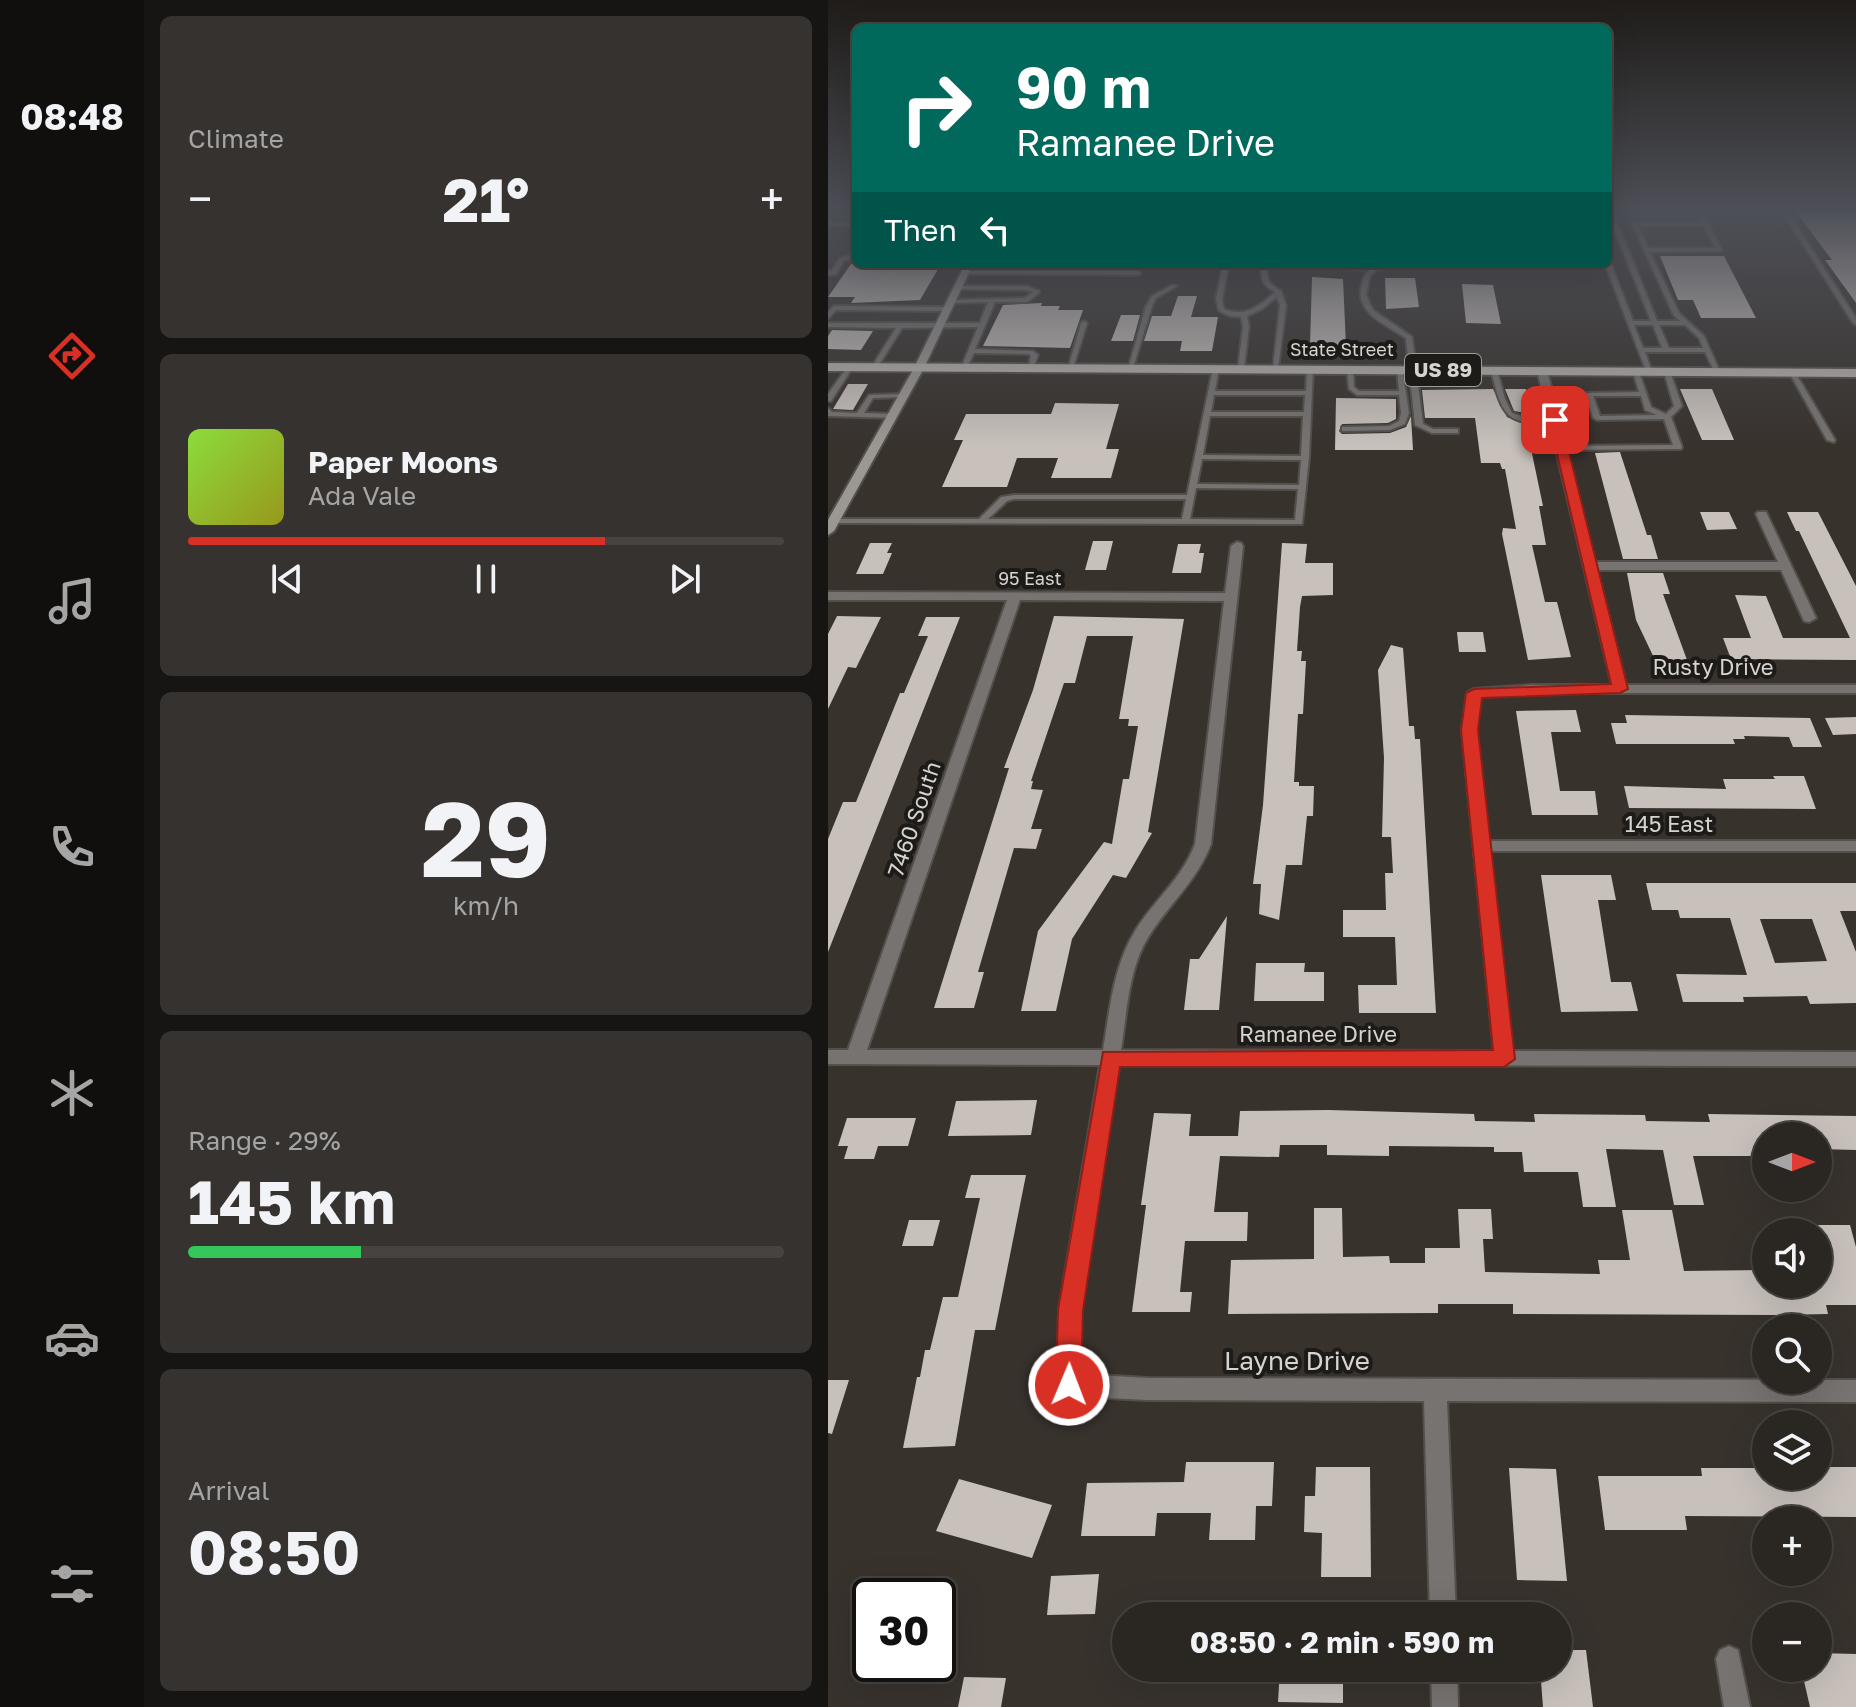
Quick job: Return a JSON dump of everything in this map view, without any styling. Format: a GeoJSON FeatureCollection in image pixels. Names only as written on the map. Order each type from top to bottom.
{"type":"FeatureCollection","features":[{"type":"Feature","properties":{"kind":"main road","name":"State Street"},"geometry":{"type":"LineString","coordinates":[[828,367],[1856,373]]}},
{"type":"Feature","properties":{"kind":"street"},"geometry":{"type":"LineString","coordinates":[[831,526],[919,368],[958,288]]}},
{"type":"Feature","properties":{"kind":"street"},"geometry":{"type":"LineString","coordinates":[[1542,370],[1620,689]]}},
{"type":"Feature","properties":{"kind":"street"},"geometry":{"type":"LineString","coordinates":[[1762,514],[1809,618]]}},
{"type":"Feature","properties":{"kind":"street"},"geometry":{"type":"LineString","coordinates":[[1111,1058],[1124,976],[1132,953],[1144,931],[1189,877],[1203,844],[1237,546]]}},
{"type":"Feature","properties":{"kind":"street"},"geometry":{"type":"LineString","coordinates":[[1590,566],[1786,566]]}},
{"type":"Feature","properties":{"kind":"street","name":"95 East"},"geometry":{"type":"LineString","coordinates":[[828,596],[1231,597]]}},
{"type":"Feature","properties":{"kind":"street","name":"7460 South"},"geometry":{"type":"LineString","coordinates":[[855,1057],[1015,596]]}},
{"type":"Feature","properties":{"kind":"street","name":"Rusty Drive"},"geometry":{"type":"LineString","coordinates":[[1482,846],[1469,730],[1474,693],[1532,689],[1856,689]]}},
{"type":"Feature","properties":{"kind":"street"},"geometry":{"type":"LineString","coordinates":[[1482,846],[1504,1059]]}},
{"type":"Feature","properties":{"kind":"street","name":"145 East"},"geometry":{"type":"LineString","coordinates":[[1482,846],[1856,846]]}},
{"type":"Feature","properties":{"kind":"street","name":"Ramanee Drive"},"geometry":{"type":"LineString","coordinates":[[828,1057],[1856,1059]]}},
{"type":"Feature","properties":{"kind":"street","name":"Layne Drive"},"geometry":{"type":"LineString","coordinates":[[1111,1058],[1070,1310],[1069,1385],[1147,1389],[1856,1391]]}},
{"type":"Feature","properties":{"kind":"street"},"geometry":{"type":"LineString","coordinates":[[1435,1389],[1443,1602]]}},
{"type":"Feature","properties":{"kind":"street"},"geometry":{"type":"LineString","coordinates":[[1729,1659],[1737,1707]]}},
{"type":"Feature","properties":{"kind":"street"},"geometry":{"type":"LineString","coordinates":[[1444,1682],[1445,1707]]}},
{"type":"Feature","properties":{"kind":"lane"},"geometry":{"type":"LineString","coordinates":[[834,308],[1027,300],[1037,292],[1027,288],[958,288]]}},
{"type":"Feature","properties":{"kind":"lane"},"geometry":{"type":"LineString","coordinates":[[1130,368],[1149,306],[1154,297],[1171,288]]}},
{"type":"Feature","properties":{"kind":"lane"},"geometry":{"type":"LineString","coordinates":[[1221,288],[1221,310],[1244,316],[1260,308],[1279,292]]}},
{"type":"Feature","properties":{"kind":"lane"},"geometry":{"type":"LineString","coordinates":[[1272,288],[1279,292],[1283,305],[1276,368]]}},
{"type":"Feature","properties":{"kind":"lane"},"geometry":{"type":"LineString","coordinates":[[1345,429],[1397,426],[1405,418],[1403,393],[1409,337],[1370,311],[1363,295],[1364,288]]}},
{"type":"Feature","properties":{"kind":"lane"},"geometry":{"type":"LineString","coordinates":[[1562,448],[1678,447],[1667,417],[1648,408],[1643,394],[1640,350],[1617,288]]}},
{"type":"Feature","properties":{"kind":"lane"},"geometry":{"type":"LineString","coordinates":[[1641,288],[1666,350]]}},
{"type":"Feature","properties":{"kind":"lane"},"geometry":{"type":"LineString","coordinates":[[1664,288],[1676,314],[1702,337],[1717,372]]}},
{"type":"Feature","properties":{"kind":"lane"},"geometry":{"type":"LineString","coordinates":[[1833,288],[1856,323]]}},
{"type":"Feature","properties":{"kind":"lane"},"geometry":{"type":"LineString","coordinates":[[828,301],[834,308]]}},
{"type":"Feature","properties":{"kind":"lane"},"geometry":{"type":"LineString","coordinates":[[964,368],[992,301]]}},
{"type":"Feature","properties":{"kind":"lane"},"geometry":{"type":"LineString","coordinates":[[828,317],[834,308]]}},
{"type":"Feature","properties":{"kind":"lane"},"geometry":{"type":"LineString","coordinates":[[1241,368],[1246,326],[1244,316]]}},
{"type":"Feature","properties":{"kind":"lane"},"geometry":{"type":"LineString","coordinates":[[1070,368],[1084,323]]}},
{"type":"Feature","properties":{"kind":"lane"},"geometry":{"type":"LineString","coordinates":[[1630,323],[1686,323]]}},
{"type":"Feature","properties":{"kind":"lane"},"geometry":{"type":"LineString","coordinates":[[828,325],[982,325]]}},
{"type":"Feature","properties":{"kind":"lane"},"geometry":{"type":"LineString","coordinates":[[874,368],[900,326]]}},
{"type":"Feature","properties":{"kind":"lane"},"geometry":{"type":"LineString","coordinates":[[1640,350],[1707,350]]}},
{"type":"Feature","properties":{"kind":"lane"},"geometry":{"type":"LineString","coordinates":[[971,351],[1031,352],[1035,355],[1031,368]]}},
{"type":"Feature","properties":{"kind":"lane"},"geometry":{"type":"LineString","coordinates":[[828,399],[850,367]]}},
{"type":"Feature","properties":{"kind":"lane"},"geometry":{"type":"LineString","coordinates":[[1186,521],[1216,368]]}},
{"type":"Feature","properties":{"kind":"lane"},"geometry":{"type":"LineString","coordinates":[[831,526],[981,521],[1299,522],[1310,368]]}},
{"type":"Feature","properties":{"kind":"lane"},"geometry":{"type":"LineString","coordinates":[[1350,369],[1351,388],[1357,393],[1403,393]]}},
{"type":"Feature","properties":{"kind":"lane"},"geometry":{"type":"LineString","coordinates":[[1407,369],[1419,425],[1432,431],[1455,431]]}},
{"type":"Feature","properties":{"kind":"lane"},"geometry":{"type":"LineString","coordinates":[[1494,370],[1508,415],[1515,420],[1555,420]]}},
{"type":"Feature","properties":{"kind":"lane"},"geometry":{"type":"LineString","coordinates":[[1643,394],[1589,394],[1597,418],[1667,417],[1678,406],[1667,372]]}},
{"type":"Feature","properties":{"kind":"lane"},"geometry":{"type":"LineString","coordinates":[[1792,372],[1831,440]]}},
{"type":"Feature","properties":{"kind":"lane"},"geometry":{"type":"LineString","coordinates":[[1211,393],[1309,393]]}},
{"type":"Feature","properties":{"kind":"lane"},"geometry":{"type":"LineString","coordinates":[[859,415],[871,396],[903,396]]}},
{"type":"Feature","properties":{"kind":"lane"},"geometry":{"type":"LineString","coordinates":[[828,410],[829,414],[893,416]]}},
{"type":"Feature","properties":{"kind":"lane"},"geometry":{"type":"LineString","coordinates":[[1207,414],[1307,414]]}},
{"type":"Feature","properties":{"kind":"lane"},"geometry":{"type":"LineString","coordinates":[[1198,457],[1305,458]]}},
{"type":"Feature","properties":{"kind":"lane"},"geometry":{"type":"LineString","coordinates":[[1192,486],[1302,487]]}},
{"type":"Feature","properties":{"kind":"lane"},"geometry":{"type":"LineString","coordinates":[[981,521],[1004,499],[1014,497],[1190,497]]}},
{"type":"Feature","properties":{"kind":"building"},"geometry":{"type":"Polygon","coordinates":[[[835,288],[927,288],[920,300],[851,303],[855,297],[828,297],[835,288]]]}},
{"type":"Feature","properties":{"kind":"building"},"geometry":{"type":"Polygon","coordinates":[[[1312,288],[1343,288],[1346,346],[1310,345],[1312,288]]]}},
{"type":"Feature","properties":{"kind":"building"},"geometry":{"type":"Polygon","coordinates":[[[1385,288],[1416,288],[1419,307],[1386,309],[1385,288]]]}},
{"type":"Feature","properties":{"kind":"building"},"geometry":{"type":"Polygon","coordinates":[[[1462,288],[1494,288],[1501,324],[1466,323],[1462,288]]]}},
{"type":"Feature","properties":{"kind":"building"},"geometry":{"type":"Polygon","coordinates":[[[1673,288],[1740,288],[1756,318],[1701,318],[1693,300],[1678,300],[1673,288]]]}},
{"type":"Feature","properties":{"kind":"building"},"geometry":{"type":"Polygon","coordinates":[[[1845,288],[1856,288],[1856,303],[1845,288]]]}},
{"type":"Feature","properties":{"kind":"building"},"geometry":{"type":"Polygon","coordinates":[[[1178,296],[1197,296],[1191,317],[1218,317],[1212,351],[1180,351],[1182,341],[1144,341],[1152,316],[1171,316],[1178,296]]]}},
{"type":"Feature","properties":{"kind":"building"},"geometry":{"type":"Polygon","coordinates":[[[1042,303],[1041,306],[1060,306],[1058,310],[1083,310],[1070,348],[983,346],[1003,305],[1042,303]]]}},
{"type":"Feature","properties":{"kind":"building"},"geometry":{"type":"Polygon","coordinates":[[[1121,315],[1140,315],[1133,341],[1111,341],[1121,315]]]}},
{"type":"Feature","properties":{"kind":"building"},"geometry":{"type":"Polygon","coordinates":[[[832,330],[873,331],[861,350],[828,349],[828,336],[832,330]]]}},
{"type":"Feature","properties":{"kind":"building"},"geometry":{"type":"Polygon","coordinates":[[[848,384],[868,384],[853,410],[833,409],[848,384]]]}},
{"type":"Feature","properties":{"kind":"building"},"geometry":{"type":"Polygon","coordinates":[[[1493,389],[1507,417],[1526,425],[1543,506],[1539,506],[1546,545],[1532,545],[1545,602],[1557,602],[1571,657],[1528,660],[1502,534],[1503,528],[1516,529],[1505,469],[1500,463],[1481,463],[1475,418],[1425,418],[1422,390],[1493,389]]]}},
{"type":"Feature","properties":{"kind":"building"},"geometry":{"type":"Polygon","coordinates":[[[1505,389],[1526,389],[1532,414],[1514,411],[1505,389]]]}},
{"type":"Feature","properties":{"kind":"building"},"geometry":{"type":"Polygon","coordinates":[[[1680,389],[1712,389],[1734,440],[1702,440],[1680,389]]]}},
{"type":"Feature","properties":{"kind":"building"},"geometry":{"type":"Polygon","coordinates":[[[1336,398],[1396,399],[1396,419],[1388,423],[1342,424],[1339,431],[1342,434],[1390,433],[1406,427],[1411,416],[1413,450],[1335,450],[1336,398]]]}},
{"type":"Feature","properties":{"kind":"building"},"geometry":{"type":"Polygon","coordinates":[[[1055,403],[1119,404],[1106,449],[1119,449],[1111,478],[1051,478],[1058,458],[1017,458],[1007,487],[942,487],[963,440],[954,440],[966,414],[1051,414],[1055,403]]]}},
{"type":"Feature","properties":{"kind":"building"},"geometry":{"type":"Polygon","coordinates":[[[1620,452],[1658,559],[1623,559],[1595,453],[1620,452]]]}},
{"type":"Feature","properties":{"kind":"building"},"geometry":{"type":"Polygon","coordinates":[[[1700,512],[1729,512],[1737,529],[1707,530],[1700,512]]]}},
{"type":"Feature","properties":{"kind":"building"},"geometry":{"type":"Polygon","coordinates":[[[1787,512],[1818,512],[1856,586],[1856,660],[1731,659],[1723,638],[1751,638],[1735,595],[1766,596],[1783,638],[1850,638],[1787,512]]]}},
{"type":"Feature","properties":{"kind":"building"},"geometry":{"type":"Polygon","coordinates":[[[1093,541],[1113,541],[1106,570],[1085,570],[1093,541]]]}},
{"type":"Feature","properties":{"kind":"building"},"geometry":{"type":"Polygon","coordinates":[[[870,543],[892,543],[887,553],[892,553],[883,574],[856,574],[870,543]]]}},
{"type":"Feature","properties":{"kind":"building"},"geometry":{"type":"Polygon","coordinates":[[[1282,543],[1307,544],[1305,563],[1333,563],[1333,595],[1302,596],[1300,607],[1297,651],[1302,651],[1301,661],[1306,661],[1303,714],[1298,714],[1294,782],[1299,782],[1299,786],[1314,786],[1313,816],[1307,816],[1302,865],[1286,865],[1279,920],[1259,914],[1261,884],[1253,884],[1263,805],[1282,543]]]}},
{"type":"Feature","properties":{"kind":"building"},"geometry":{"type":"Polygon","coordinates":[[[1178,544],[1201,544],[1199,553],[1204,553],[1201,573],[1172,573],[1178,544]]]}},
{"type":"Feature","properties":{"kind":"building"},"geometry":{"type":"Polygon","coordinates":[[[1627,573],[1663,573],[1670,594],[1663,594],[1687,660],[1655,660],[1636,620],[1627,573]]]}},
{"type":"Feature","properties":{"kind":"building"},"geometry":{"type":"Polygon","coordinates":[[[837,616],[881,617],[856,668],[848,667],[828,709],[828,634],[837,616]]]}},
{"type":"Feature","properties":{"kind":"building"},"geometry":{"type":"Polygon","coordinates":[[[1054,616],[1184,619],[1148,832],[1152,833],[1126,878],[1113,875],[1072,939],[1056,1011],[1021,1011],[1038,931],[1104,842],[1112,844],[1123,779],[1129,779],[1138,726],[1128,726],[1129,719],[1119,719],[1133,636],[1087,636],[1075,683],[1064,683],[1031,781],[1031,789],[1043,790],[1031,829],[1042,829],[1036,849],[1014,848],[978,972],[984,972],[974,1008],[934,1008],[1009,768],[1004,768],[1033,690],[1054,616]]]}},
{"type":"Feature","properties":{"kind":"building"},"geometry":{"type":"Polygon","coordinates":[[[926,617],[960,617],[828,952],[828,839],[843,802],[856,802],[900,693],[904,693],[928,636],[918,636],[926,617]]]}},
{"type":"Feature","properties":{"kind":"building"},"geometry":{"type":"Polygon","coordinates":[[[1457,632],[1483,632],[1486,652],[1459,652],[1457,632]]]}},
{"type":"Feature","properties":{"kind":"building"},"geometry":{"type":"Polygon","coordinates":[[[1391,645],[1403,648],[1409,726],[1414,726],[1415,739],[1420,739],[1436,1013],[1359,1013],[1358,985],[1397,985],[1395,937],[1343,937],[1343,910],[1386,910],[1385,873],[1393,873],[1391,837],[1382,837],[1384,758],[1378,670],[1391,645]]]}},
{"type":"Feature","properties":{"kind":"building"},"geometry":{"type":"Polygon","coordinates":[[[1576,710],[1581,732],[1551,732],[1560,791],[1595,791],[1598,815],[1532,815],[1516,711],[1576,710]]]}},
{"type":"Feature","properties":{"kind":"building"},"geometry":{"type":"Polygon","coordinates":[[[1625,715],[1810,718],[1822,747],[1793,747],[1789,737],[1744,736],[1745,739],[1733,739],[1735,744],[1616,744],[1611,723],[1627,723],[1625,715]]]}},
{"type":"Feature","properties":{"kind":"building"},"geometry":{"type":"Polygon","coordinates":[[[1856,717],[1856,734],[1833,735],[1825,718],[1856,717]]]}},
{"type":"Feature","properties":{"kind":"building"},"geometry":{"type":"Polygon","coordinates":[[[1773,776],[1804,776],[1816,809],[1629,808],[1624,786],[1726,789],[1723,779],[1775,779],[1773,776]]]}},
{"type":"Feature","properties":{"kind":"building"},"geometry":{"type":"Polygon","coordinates":[[[1541,875],[1611,875],[1616,900],[1598,900],[1611,982],[1631,982],[1638,1011],[1561,1012],[1541,875]]]}},
{"type":"Feature","properties":{"kind":"building"},"geometry":{"type":"Polygon","coordinates":[[[1646,883],[1856,883],[1856,911],[1840,911],[1856,952],[1856,1003],[1810,1004],[1807,996],[1743,997],[1744,1002],[1683,1002],[1676,974],[1747,975],[1730,918],[1680,918],[1678,910],[1652,910],[1646,883]],[[1760,919],[1775,963],[1827,961],[1812,919],[1760,919]]]}},
{"type":"Feature","properties":{"kind":"building"},"geometry":{"type":"Polygon","coordinates":[[[1227,916],[1219,1010],[1184,1010],[1190,959],[1199,959],[1227,916]]]}},
{"type":"Feature","properties":{"kind":"building"},"geometry":{"type":"Polygon","coordinates":[[[1256,963],[1305,963],[1304,972],[1324,972],[1324,1001],[1254,1001],[1256,963]]]}},
{"type":"Feature","properties":{"kind":"building"},"geometry":{"type":"Polygon","coordinates":[[[1037,1100],[1031,1135],[948,1136],[956,1101],[1037,1100]]]}},
{"type":"Feature","properties":{"kind":"building"},"geometry":{"type":"Polygon","coordinates":[[[1240,1111],[1474,1114],[1475,1121],[1535,1122],[1534,1114],[1645,1115],[1646,1121],[1710,1122],[1708,1114],[1856,1116],[1856,1150],[1832,1149],[1832,1122],[1752,1122],[1752,1156],[1693,1156],[1704,1205],[1674,1205],[1663,1150],[1606,1149],[1616,1207],[1583,1207],[1578,1172],[1524,1172],[1522,1152],[1494,1152],[1494,1147],[1389,1146],[1389,1156],[1327,1155],[1327,1145],[1280,1145],[1279,1157],[1220,1156],[1214,1212],[1248,1212],[1247,1241],[1185,1241],[1180,1292],[1192,1292],[1190,1312],[1132,1312],[1146,1205],[1141,1205],[1154,1113],[1191,1114],[1189,1136],[1238,1136],[1240,1111]]]}},
{"type":"Feature","properties":{"kind":"building"},"geometry":{"type":"Polygon","coordinates":[[[847,1118],[916,1118],[908,1146],[878,1146],[874,1159],[844,1159],[848,1146],[838,1146],[847,1118]]]}},
{"type":"Feature","properties":{"kind":"building"},"geometry":{"type":"Polygon","coordinates":[[[971,1175],[1026,1175],[995,1330],[975,1330],[955,1446],[903,1448],[917,1377],[920,1377],[925,1350],[930,1350],[943,1297],[958,1297],[980,1198],[965,1198],[971,1175]]]}},
{"type":"Feature","properties":{"kind":"building"},"geometry":{"type":"Polygon","coordinates":[[[1314,1208],[1342,1208],[1343,1257],[1389,1256],[1390,1263],[1425,1263],[1425,1248],[1460,1248],[1458,1209],[1491,1209],[1493,1239],[1483,1239],[1485,1272],[1600,1274],[1598,1260],[1630,1260],[1622,1210],[1672,1210],[1684,1271],[1752,1270],[1752,1298],[1832,1298],[1832,1225],[1850,1225],[1856,1247],[1856,1305],[1826,1305],[1828,1314],[1513,1314],[1513,1304],[1438,1304],[1438,1313],[1228,1314],[1231,1260],[1314,1259],[1314,1208]]]}},
{"type":"Feature","properties":{"kind":"building"},"geometry":{"type":"Polygon","coordinates":[[[909,1220],[940,1220],[933,1246],[902,1246],[909,1220]]]}},
{"type":"Feature","properties":{"kind":"building"},"geometry":{"type":"Polygon","coordinates":[[[828,1380],[849,1380],[832,1434],[828,1433],[828,1380]]]}},
{"type":"Feature","properties":{"kind":"building"},"geometry":{"type":"Polygon","coordinates":[[[1186,1462],[1274,1462],[1272,1506],[1256,1506],[1255,1540],[1209,1540],[1211,1513],[1157,1513],[1155,1536],[1081,1536],[1087,1483],[1184,1482],[1186,1462]]]}},
{"type":"Feature","properties":{"kind":"building"},"geometry":{"type":"Polygon","coordinates":[[[1316,1467],[1370,1467],[1371,1577],[1321,1577],[1322,1533],[1304,1532],[1305,1496],[1315,1496],[1316,1467]]]}},
{"type":"Feature","properties":{"kind":"building"},"geometry":{"type":"Polygon","coordinates":[[[1832,1467],[1856,1467],[1856,1517],[1832,1517],[1832,1506],[1752,1506],[1752,1516],[1685,1516],[1687,1530],[1605,1530],[1598,1476],[1702,1476],[1701,1468],[1752,1468],[1752,1490],[1832,1490],[1832,1467]]]}},
{"type":"Feature","properties":{"kind":"building"},"geometry":{"type":"Polygon","coordinates":[[[1509,1468],[1556,1469],[1567,1581],[1517,1580],[1509,1468]]]}},
{"type":"Feature","properties":{"kind":"building"},"geometry":{"type":"Polygon","coordinates":[[[959,1479],[1052,1505],[1032,1558],[936,1531],[959,1479]]]}},
{"type":"Feature","properties":{"kind":"building"},"geometry":{"type":"Polygon","coordinates":[[[1099,1574],[1095,1614],[1047,1615],[1051,1576],[1099,1574]]]}},
{"type":"Feature","properties":{"kind":"building"},"geometry":{"type":"Polygon","coordinates":[[[1572,1650],[1586,1650],[1593,1707],[1543,1707],[1541,1682],[1572,1682],[1572,1650]]]}},
{"type":"Feature","properties":{"kind":"building"},"geometry":{"type":"Polygon","coordinates":[[[1832,1653],[1856,1654],[1856,1707],[1810,1707],[1804,1682],[1832,1682],[1832,1653]]]}},
{"type":"Feature","properties":{"kind":"building"},"geometry":{"type":"Polygon","coordinates":[[[964,1677],[1006,1678],[1001,1707],[958,1707],[964,1677]]]}},
{"type":"Feature","properties":{"kind":"building"},"geometry":{"type":"Polygon","coordinates":[[[1279,1682],[1343,1682],[1343,1703],[1278,1702],[1279,1682]]]}},
{"type":"Feature","properties":{"kind":"route"},"geometry":{"type":"LineString","coordinates":[[1069,1385],[1070,1310],[1111,1058],[1504,1059],[1469,730],[1474,693],[1532,689],[1620,689],[1555,420]]}}]}
